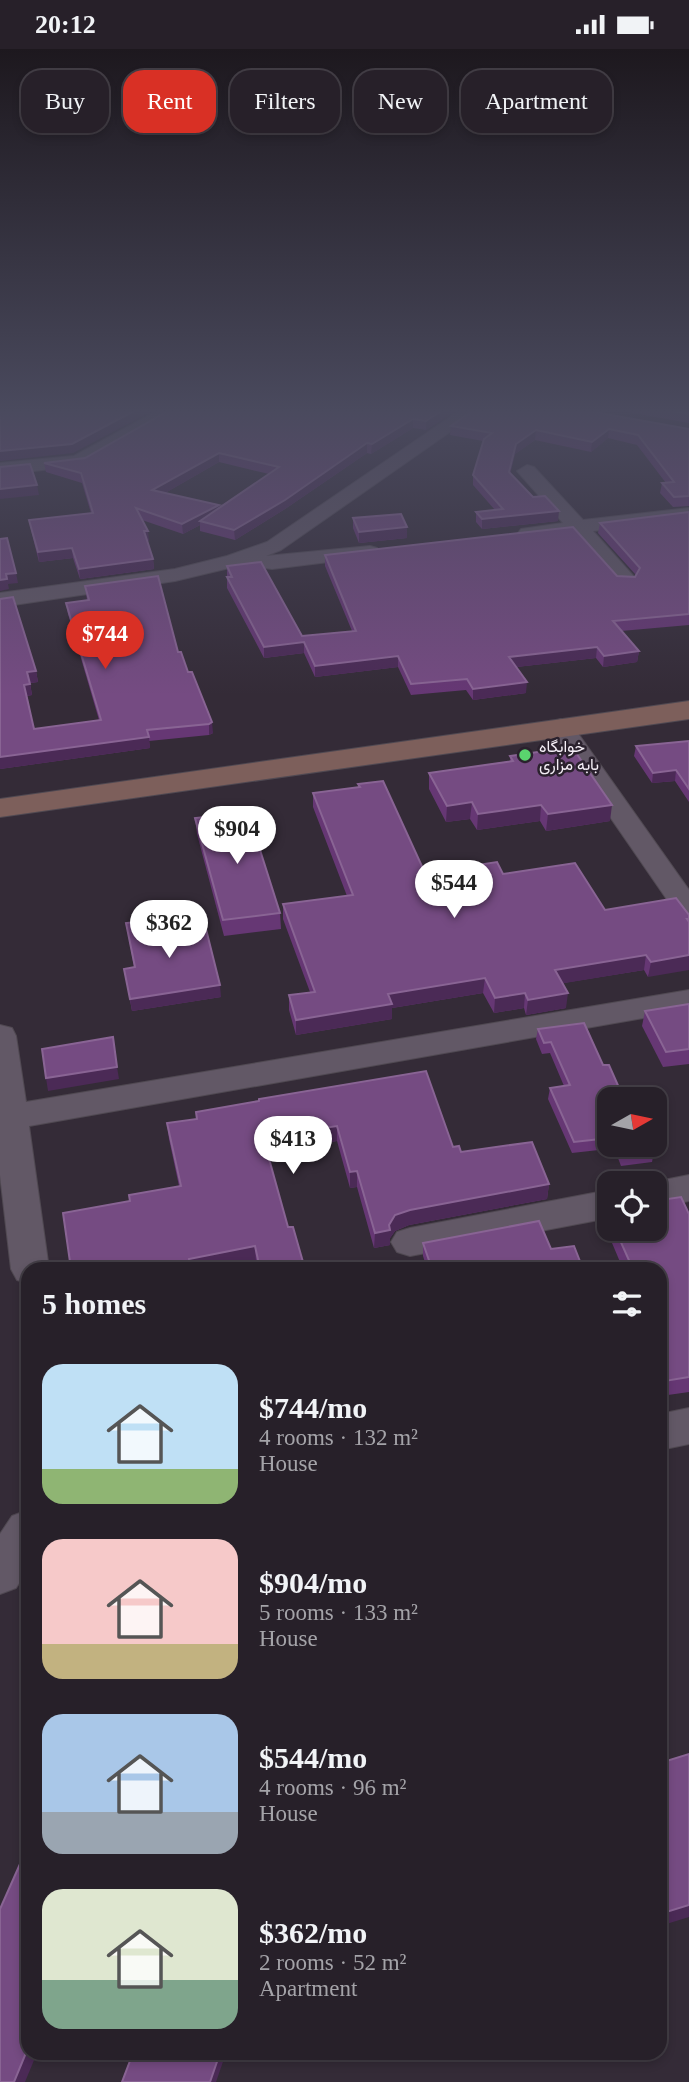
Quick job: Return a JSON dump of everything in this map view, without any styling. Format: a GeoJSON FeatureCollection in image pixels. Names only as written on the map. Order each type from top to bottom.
{"type":"FeatureCollection","features":[{"type":"Feature","properties":{"kind":"main road"},"geometry":{"type":"LineString","coordinates":[[7,806],[689,710]]}},
{"type":"Feature","properties":{"kind":"street"},"geometry":{"type":"LineString","coordinates":[[0,600],[175,575],[234,561],[274,547],[334,506]]}},
{"type":"Feature","properties":{"kind":"street"},"geometry":{"type":"LineString","coordinates":[[559,506],[626,580]]}},
{"type":"Feature","properties":{"kind":"street"},"geometry":{"type":"LineString","coordinates":[[512,535],[689,514]]}},
{"type":"Feature","properties":{"kind":"street"},"geometry":{"type":"LineString","coordinates":[[234,561],[272,563],[392,549]]}},
{"type":"Feature","properties":{"kind":"street"},"geometry":{"type":"LineString","coordinates":[[561,727],[689,911]]}},
{"type":"Feature","properties":{"kind":"street"},"geometry":{"type":"LineString","coordinates":[[9,1117],[689,1000]]}},
{"type":"Feature","properties":{"kind":"street"},"geometry":{"type":"LineString","coordinates":[[0,1036],[29,1262]]}},
{"type":"Feature","properties":{"kind":"street"},"geometry":{"type":"LineString","coordinates":[[667,1192],[689,1188]]}},
{"type":"Feature","properties":{"kind":"street"},"geometry":{"type":"LineString","coordinates":[[410,1242],[597,1206]]}},
{"type":"Feature","properties":{"kind":"street"},"geometry":{"type":"LineString","coordinates":[[667,1431],[689,1426]]}},
{"type":"Feature","properties":{"kind":"street"},"geometry":{"type":"LineString","coordinates":[[0,1576],[21,1542]]}},
{"type":"Feature","properties":{"kind":"street"},"geometry":{"type":"LineString","coordinates":[[0,1576],[21,1573]]}},
{"type":"Feature","properties":{"kind":"building"},"geometry":{"type":"Polygon","coordinates":[[[91,506],[217,506],[182,524],[136,508],[148,531],[144,531],[153,559],[79,569],[72,548],[38,552],[29,520],[93,513],[91,506]]]}},
{"type":"Feature","properties":{"kind":"building"},"geometry":{"type":"Polygon","coordinates":[[[222,506],[275,506],[234,530],[200,521],[222,506]]]}},
{"type":"Feature","properties":{"kind":"building"},"geometry":{"type":"Polygon","coordinates":[[[500,506],[554,506],[559,511],[482,519],[476,512],[503,509],[500,506]]]}},
{"type":"Feature","properties":{"kind":"building"},"geometry":{"type":"Polygon","coordinates":[[[689,512],[689,614],[613,621],[639,651],[604,656],[597,647],[509,657],[527,682],[473,689],[467,679],[411,684],[398,656],[315,666],[304,642],[264,647],[227,577],[232,577],[227,566],[261,562],[302,636],[356,631],[325,555],[573,527],[617,576],[635,577],[640,568],[600,523],[689,512]]]}},
{"type":"Feature","properties":{"kind":"building"},"geometry":{"type":"Polygon","coordinates":[[[401,514],[407,527],[359,532],[353,518],[401,514]]]}},
{"type":"Feature","properties":{"kind":"building"},"geometry":{"type":"Polygon","coordinates":[[[7,538],[16,573],[6,574],[7,579],[0,580],[0,539],[7,538]]]}},
{"type":"Feature","properties":{"kind":"building"},"geometry":{"type":"Polygon","coordinates":[[[158,576],[178,652],[181,652],[188,672],[192,672],[212,722],[147,730],[149,737],[0,757],[0,599],[13,597],[36,671],[27,672],[30,684],[24,685],[34,729],[101,720],[66,603],[89,600],[85,586],[158,576]]]}},
{"type":"Feature","properties":{"kind":"building"},"geometry":{"type":"Polygon","coordinates":[[[689,741],[689,789],[676,770],[653,773],[636,746],[689,741]]]}},
{"type":"Feature","properties":{"kind":"building"},"geometry":{"type":"Polygon","coordinates":[[[572,747],[612,805],[548,814],[541,805],[478,814],[472,802],[447,806],[429,773],[513,761],[510,756],[572,747]]]}},
{"type":"Feature","properties":{"kind":"building"},"geometry":{"type":"Polygon","coordinates":[[[383,781],[425,873],[497,862],[503,874],[575,863],[605,910],[676,898],[689,915],[689,955],[651,962],[646,955],[555,970],[568,993],[528,1000],[525,993],[495,998],[485,978],[388,994],[392,1004],[296,1020],[289,995],[315,992],[283,904],[353,895],[313,793],[383,781]]]}},
{"type":"Feature","properties":{"kind":"building"},"geometry":{"type":"Polygon","coordinates":[[[248,812],[280,913],[223,920],[195,818],[248,812]]]}},
{"type":"Feature","properties":{"kind":"building"},"geometry":{"type":"Polygon","coordinates":[[[152,920],[155,932],[205,925],[220,985],[130,999],[124,969],[135,967],[126,923],[152,920]]]}},
{"type":"Feature","properties":{"kind":"building"},"geometry":{"type":"Polygon","coordinates":[[[689,1004],[689,1049],[666,1052],[645,1011],[689,1004]]]}},
{"type":"Feature","properties":{"kind":"building"},"geometry":{"type":"Polygon","coordinates":[[[584,1023],[603,1065],[609,1065],[619,1087],[597,1087],[597,1139],[574,1142],[550,1088],[570,1085],[551,1042],[544,1043],[538,1029],[584,1023]]]}},
{"type":"Feature","properties":{"kind":"building"},"geometry":{"type":"Polygon","coordinates":[[[113,1037],[117,1067],[46,1078],[42,1049],[113,1037]]]}},
{"type":"Feature","properties":{"kind":"building"},"geometry":{"type":"Polygon","coordinates":[[[426,1071],[453,1147],[459,1146],[461,1152],[532,1142],[549,1184],[410,1210],[395,1215],[389,1225],[390,1230],[375,1233],[357,1171],[350,1172],[337,1126],[263,1137],[288,1227],[293,1227],[303,1262],[258,1262],[255,1246],[189,1259],[190,1262],[70,1262],[63,1213],[130,1201],[129,1195],[181,1186],[167,1123],[197,1119],[196,1112],[426,1071]]]}},
{"type":"Feature","properties":{"kind":"building"},"geometry":{"type":"Polygon","coordinates":[[[681,1197],[689,1214],[689,1377],[667,1381],[667,1262],[630,1262],[620,1241],[667,1241],[667,1199],[681,1197]]]}},
{"type":"Feature","properties":{"kind":"building"},"geometry":{"type":"Polygon","coordinates":[[[539,1221],[551,1249],[574,1246],[580,1262],[430,1262],[423,1243],[539,1221]]]}},
{"type":"Feature","properties":{"kind":"building"},"geometry":{"type":"Polygon","coordinates":[[[689,1754],[689,1905],[667,1912],[667,1761],[689,1754]]]}},
{"type":"Feature","properties":{"kind":"building"},"geometry":{"type":"Polygon","coordinates":[[[21,1862],[23,2060],[14,2082],[0,2082],[0,1909],[21,1862]]]}},
{"type":"Feature","properties":{"kind":"building"},"geometry":{"type":"Polygon","coordinates":[[[130,2060],[218,2060],[210,2082],[122,2082],[130,2060]]]}},
{"type":"Feature","properties":{"kind":"place","name":"خوابگاه بابه مزاری"},"geometry":{"type":"Point","coordinates":[525,755]}}]}
